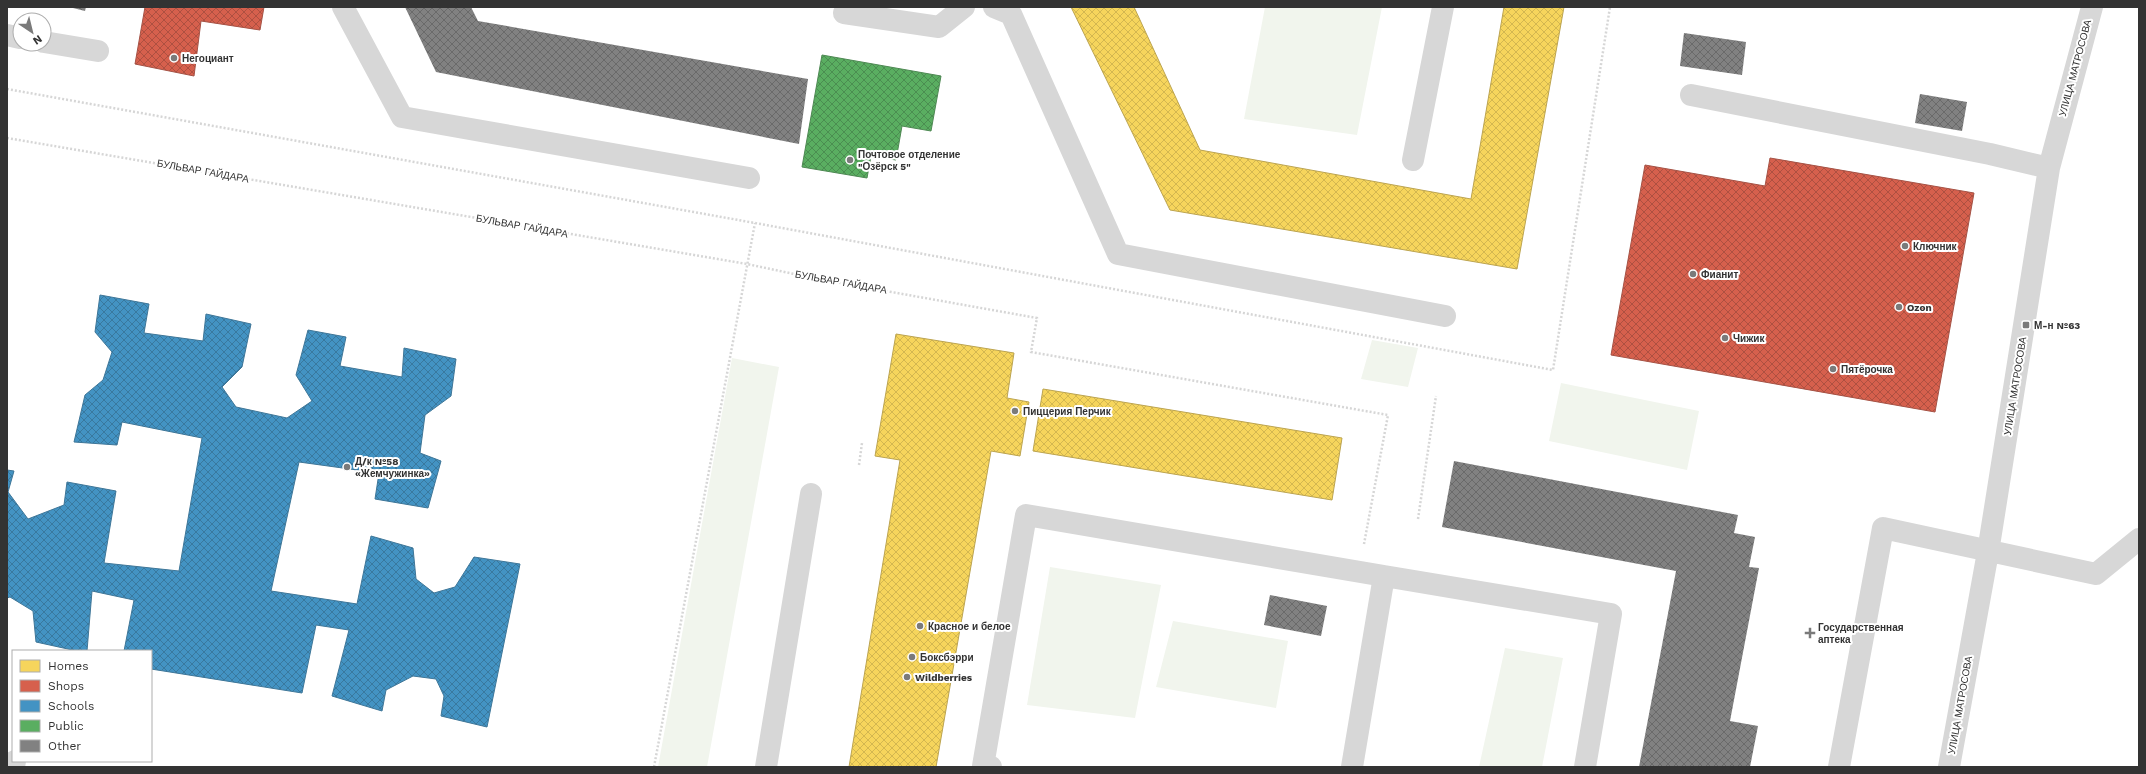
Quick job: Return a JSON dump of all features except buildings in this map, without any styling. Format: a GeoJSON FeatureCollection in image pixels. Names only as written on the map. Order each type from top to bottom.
{"type":"FeatureCollection","features":[{"type":"Feature","properties":{"kind":"street"},"geometry":{"type":"LineString","coordinates":[[343,7],[402,117],[749,178]]}},
{"type":"Feature","properties":{"kind":"street"},"geometry":{"type":"LineString","coordinates":[[844,13],[939,27],[964,7]]}},
{"type":"Feature","properties":{"kind":"street"},"geometry":{"type":"LineString","coordinates":[[994,7],[1011,14],[1118,254],[1445,316]]}},
{"type":"Feature","properties":{"kind":"street"},"geometry":{"type":"LineString","coordinates":[[1413,160],[1443,7]]}},
{"type":"Feature","properties":{"kind":"street","name":"УЛИЦА МАТРОСОВА"},"geometry":{"type":"LineString","coordinates":[[1949,767],[1988,552],[2049,168],[2092,7]]}},
{"type":"Feature","properties":{"kind":"street"},"geometry":{"type":"LineString","coordinates":[[52,43],[98,52]]}},
{"type":"Feature","properties":{"kind":"street"},"geometry":{"type":"LineString","coordinates":[[1691,95],[1990,154],[2049,168]]}},
{"type":"Feature","properties":{"kind":"street"},"geometry":{"type":"LineString","coordinates":[[766,767],[811,494]]}},
{"type":"Feature","properties":{"kind":"street"},"geometry":{"type":"LineString","coordinates":[[991,767],[983,766],[1026,515],[1611,614],[1585,767]]}},
{"type":"Feature","properties":{"kind":"street"},"geometry":{"type":"LineString","coordinates":[[1840,767],[1883,528],[1988,552],[2096,574],[2139,539]]}},
{"type":"Feature","properties":{"kind":"street"},"geometry":{"type":"LineString","coordinates":[[1352,767],[1384,576]]}},
{"type":"Feature","properties":{"kind":"path"},"geometry":{"type":"LineString","coordinates":[[7,89],[755,223],[1553,370],[1610,7]]}},
{"type":"Feature","properties":{"kind":"path","name":"БУЛЬВАР ГАЙДАРА"},"geometry":{"type":"LineString","coordinates":[[7,138],[747,264],[812,278],[1037,318],[1031,352],[1388,415],[1360,572]]}},
{"type":"Feature","properties":{"kind":"path"},"geometry":{"type":"LineString","coordinates":[[654,767],[755,223]]}},
{"type":"Feature","properties":{"kind":"path"},"geometry":{"type":"LineString","coordinates":[[1418,519],[1436,396]]}},
{"type":"Feature","properties":{"kind":"path"},"geometry":{"type":"LineString","coordinates":[[859,465],[862,443]]}},
{"type":"Feature","properties":{"kind":"shaded area"},"geometry":{"type":"Polygon","coordinates":[[[1265,7],[1382,7],[1357,135],[1244,119],[1265,7]]]}},
{"type":"Feature","properties":{"kind":"shaded area"},"geometry":{"type":"Polygon","coordinates":[[[1372,340],[1418,348],[1408,387],[1361,379],[1372,340]]]}},
{"type":"Feature","properties":{"kind":"shaded area"},"geometry":{"type":"Polygon","coordinates":[[[732,358],[779,367],[707,767],[658,767],[732,358]]]}},
{"type":"Feature","properties":{"kind":"shaded area"},"geometry":{"type":"Polygon","coordinates":[[[1561,383],[1699,411],[1687,470],[1549,441],[1561,383]]]}},
{"type":"Feature","properties":{"kind":"shaded area"},"geometry":{"type":"Polygon","coordinates":[[[1050,567],[1161,585],[1135,718],[1027,705],[1050,567]]]}},
{"type":"Feature","properties":{"kind":"shaded area"},"geometry":{"type":"Polygon","coordinates":[[[1173,621],[1288,641],[1276,708],[1156,687],[1173,621]]]}},
{"type":"Feature","properties":{"kind":"shaded area"},"geometry":{"type":"Polygon","coordinates":[[[1505,648],[1563,658],[1542,767],[1479,767],[1505,648]]]}},
{"type":"Feature","properties":{"kind":"place","name":"Негоциант"},"geometry":{"type":"Point","coordinates":[174,58]}},
{"type":"Feature","properties":{"kind":"place","name":"Почтовое отделение \"Озёрск 5\""},"geometry":{"type":"Point","coordinates":[850,160]}},
{"type":"Feature","properties":{"kind":"place","name":"Ключник"},"geometry":{"type":"Point","coordinates":[1905,246]}},
{"type":"Feature","properties":{"kind":"place","name":"Фианит"},"geometry":{"type":"Point","coordinates":[1693,274]}},
{"type":"Feature","properties":{"kind":"place","name":"Ozon"},"geometry":{"type":"Point","coordinates":[1899,307]}},
{"type":"Feature","properties":{"kind":"place","name":"М-н №63"},"geometry":{"type":"Point","coordinates":[2026,325]}},
{"type":"Feature","properties":{"kind":"place","name":"Чижик"},"geometry":{"type":"Point","coordinates":[1725,338]}},
{"type":"Feature","properties":{"kind":"place","name":"Пятёрочка"},"geometry":{"type":"Point","coordinates":[1833,369]}},
{"type":"Feature","properties":{"kind":"place","name":"Пиццерия Перчик"},"geometry":{"type":"Point","coordinates":[1015,411]}},
{"type":"Feature","properties":{"kind":"place","name":"Д/к №58 «Жемчужинка»"},"geometry":{"type":"Point","coordinates":[347,467]}},
{"type":"Feature","properties":{"kind":"place","name":"Красное и белое"},"geometry":{"type":"Point","coordinates":[920,626]}},
{"type":"Feature","properties":{"kind":"place","name":"Государственная аптека"},"geometry":{"type":"Point","coordinates":[1810,633]}},
{"type":"Feature","properties":{"kind":"place","name":"Боксбэрри"},"geometry":{"type":"Point","coordinates":[912,657]}},
{"type":"Feature","properties":{"kind":"place","name":"Wildberries"},"geometry":{"type":"Point","coordinates":[907,677]}}]}
